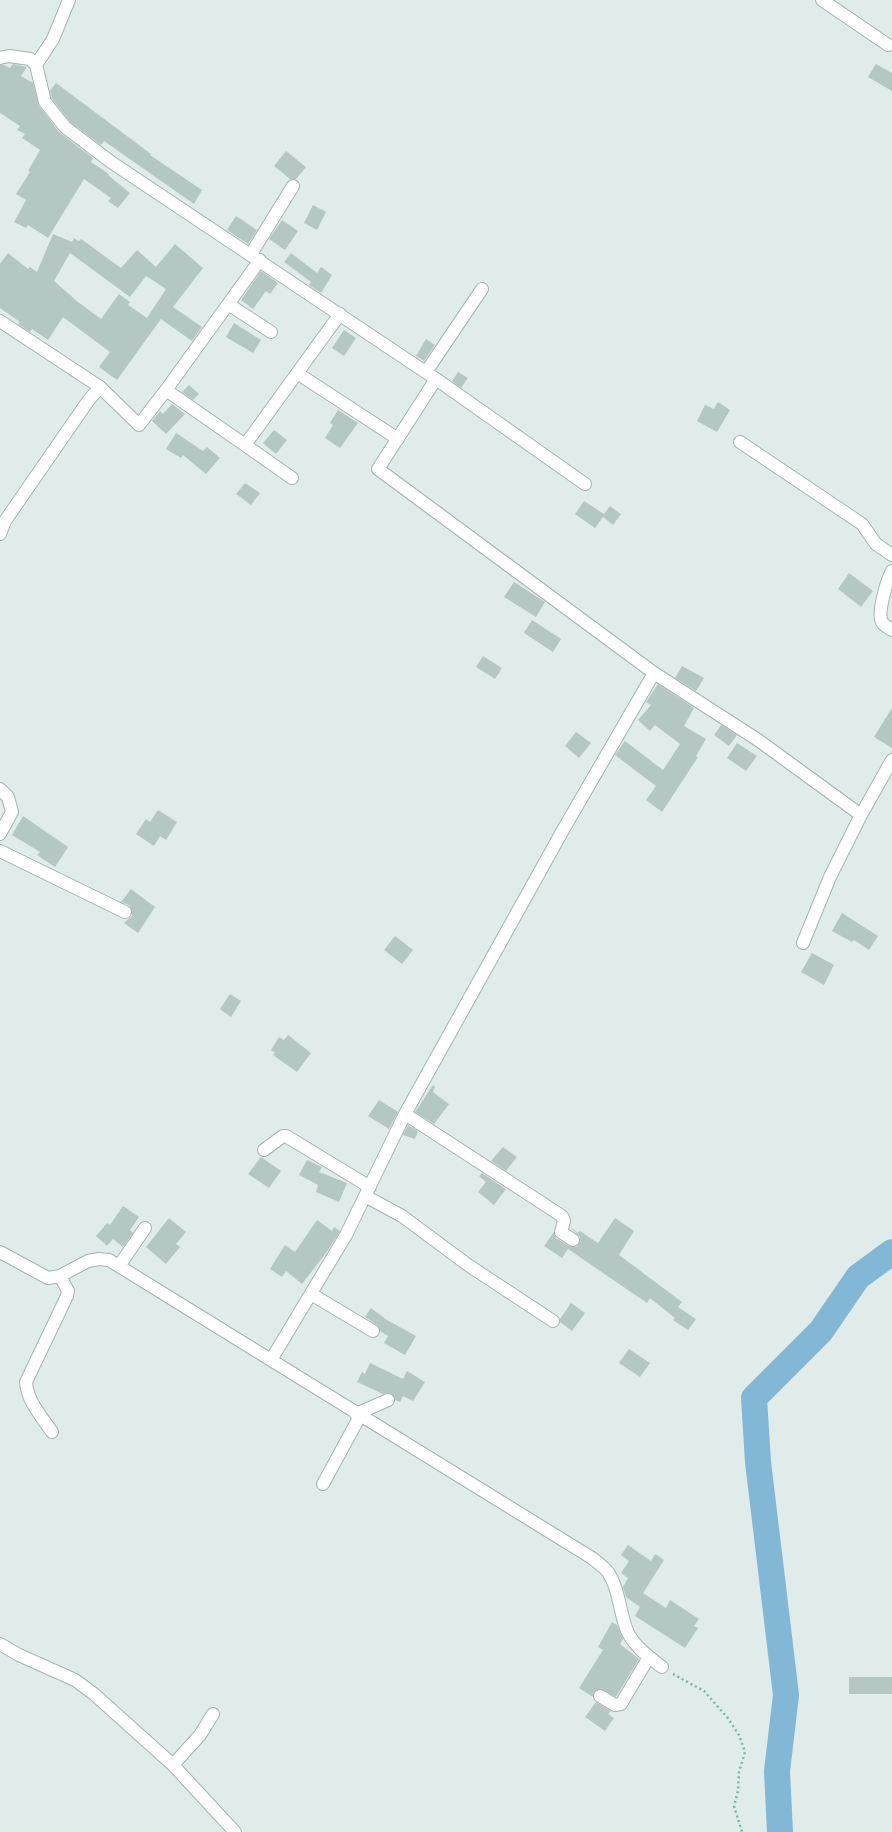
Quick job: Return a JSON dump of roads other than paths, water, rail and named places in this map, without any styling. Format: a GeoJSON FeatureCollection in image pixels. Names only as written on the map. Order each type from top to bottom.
{"type":"FeatureCollection","features":[{"type":"Feature","properties":{"kind":"street"},"geometry":{"type":"LineString","coordinates":[[36,65],[53,39],[69,0]]}},
{"type":"Feature","properties":{"kind":"street"},"geometry":{"type":"LineString","coordinates":[[822,0],[888,45]]}},
{"type":"Feature","properties":{"kind":"street"},"geometry":{"type":"LineString","coordinates":[[0,58],[9,56],[30,59],[36,65],[45,102],[65,127],[112,162],[426,372],[585,484]]}},
{"type":"Feature","properties":{"kind":"street"},"geometry":{"type":"LineString","coordinates":[[0,322],[100,387],[139,425],[228,304],[293,186]]}},
{"type":"Feature","properties":{"kind":"street"},"geometry":{"type":"LineString","coordinates":[[426,372],[482,289]]}},
{"type":"Feature","properties":{"kind":"street"},"geometry":{"type":"LineString","coordinates":[[228,304],[271,332]]}},
{"type":"Feature","properties":{"kind":"street"},"geometry":{"type":"LineString","coordinates":[[245,445],[340,314]]}},
{"type":"Feature","properties":{"kind":"street"},"geometry":{"type":"LineString","coordinates":[[297,373],[398,439]]}},
{"type":"Feature","properties":{"kind":"street"},"geometry":{"type":"LineString","coordinates":[[436,379],[378,469],[654,673],[758,740],[861,815]]}},
{"type":"Feature","properties":{"kind":"street"},"geometry":{"type":"LineString","coordinates":[[0,534],[5,521],[88,401],[100,387]]}},
{"type":"Feature","properties":{"kind":"street"},"geometry":{"type":"LineString","coordinates":[[166,390],[292,478]]}},
{"type":"Feature","properties":{"kind":"street"},"geometry":{"type":"LineString","coordinates":[[740,442],[862,524],[876,544],[892,555]]}},
{"type":"Feature","properties":{"kind":"street"},"geometry":{"type":"LineString","coordinates":[[892,571],[886,585],[880,617],[883,624],[892,630]]}},
{"type":"Feature","properties":{"kind":"street"},"geometry":{"type":"LineString","coordinates":[[270,1360],[346,1235],[405,1114],[563,830],[654,673]]}},
{"type":"Feature","properties":{"kind":"street"},"geometry":{"type":"LineString","coordinates":[[803,943],[830,877],[861,815],[892,760]]}},
{"type":"Feature","properties":{"kind":"street"},"geometry":{"type":"LineString","coordinates":[[0,790],[8,797],[12,812],[0,834]]}},
{"type":"Feature","properties":{"kind":"street"},"geometry":{"type":"LineString","coordinates":[[0,852],[125,912]]}},
{"type":"Feature","properties":{"kind":"street"},"geometry":{"type":"LineString","coordinates":[[405,1114],[562,1216],[564,1221],[561,1232],[573,1240]]}},
{"type":"Feature","properties":{"kind":"street"},"geometry":{"type":"LineString","coordinates":[[264,1150],[283,1136],[286,1136],[402,1216],[468,1265],[552,1321]]}},
{"type":"Feature","properties":{"kind":"street"},"geometry":{"type":"LineString","coordinates":[[119,1266],[145,1228]]}},
{"type":"Feature","properties":{"kind":"street"},"geometry":{"type":"LineString","coordinates":[[0,1252],[48,1278],[60,1276],[88,1261],[99,1259],[109,1260],[592,1558],[607,1571],[615,1584],[622,1617],[629,1634],[639,1649],[662,1667]]}},
{"type":"Feature","properties":{"kind":"street"},"geometry":{"type":"LineString","coordinates":[[52,1432],[31,1401],[26,1390],[26,1382],[67,1296],[66,1285],[60,1276]]}},
{"type":"Feature","properties":{"kind":"street"},"geometry":{"type":"LineString","coordinates":[[311,1294],[373,1331]]}},
{"type":"Feature","properties":{"kind":"street"},"geometry":{"type":"LineString","coordinates":[[323,1484],[358,1415],[388,1400]]}},
{"type":"Feature","properties":{"kind":"street"},"geometry":{"type":"LineString","coordinates":[[0,1644],[19,1655],[75,1680],[94,1694],[173,1765],[235,1832]]}},
{"type":"Feature","properties":{"kind":"street"},"geometry":{"type":"LineString","coordinates":[[600,1696],[615,1706],[621,1704],[650,1657]]}},
{"type":"Feature","properties":{"kind":"street"},"geometry":{"type":"LineString","coordinates":[[173,1765],[200,1735],[213,1714]]}},
{"type":"Feature","properties":{"kind":"waterway"},"geometry":{"type":"LineString","coordinates":[[780,1832],[777,1771],[786,1695],[758,1462],[754,1398],[821,1331],[858,1277],[892,1252]]}}]}
